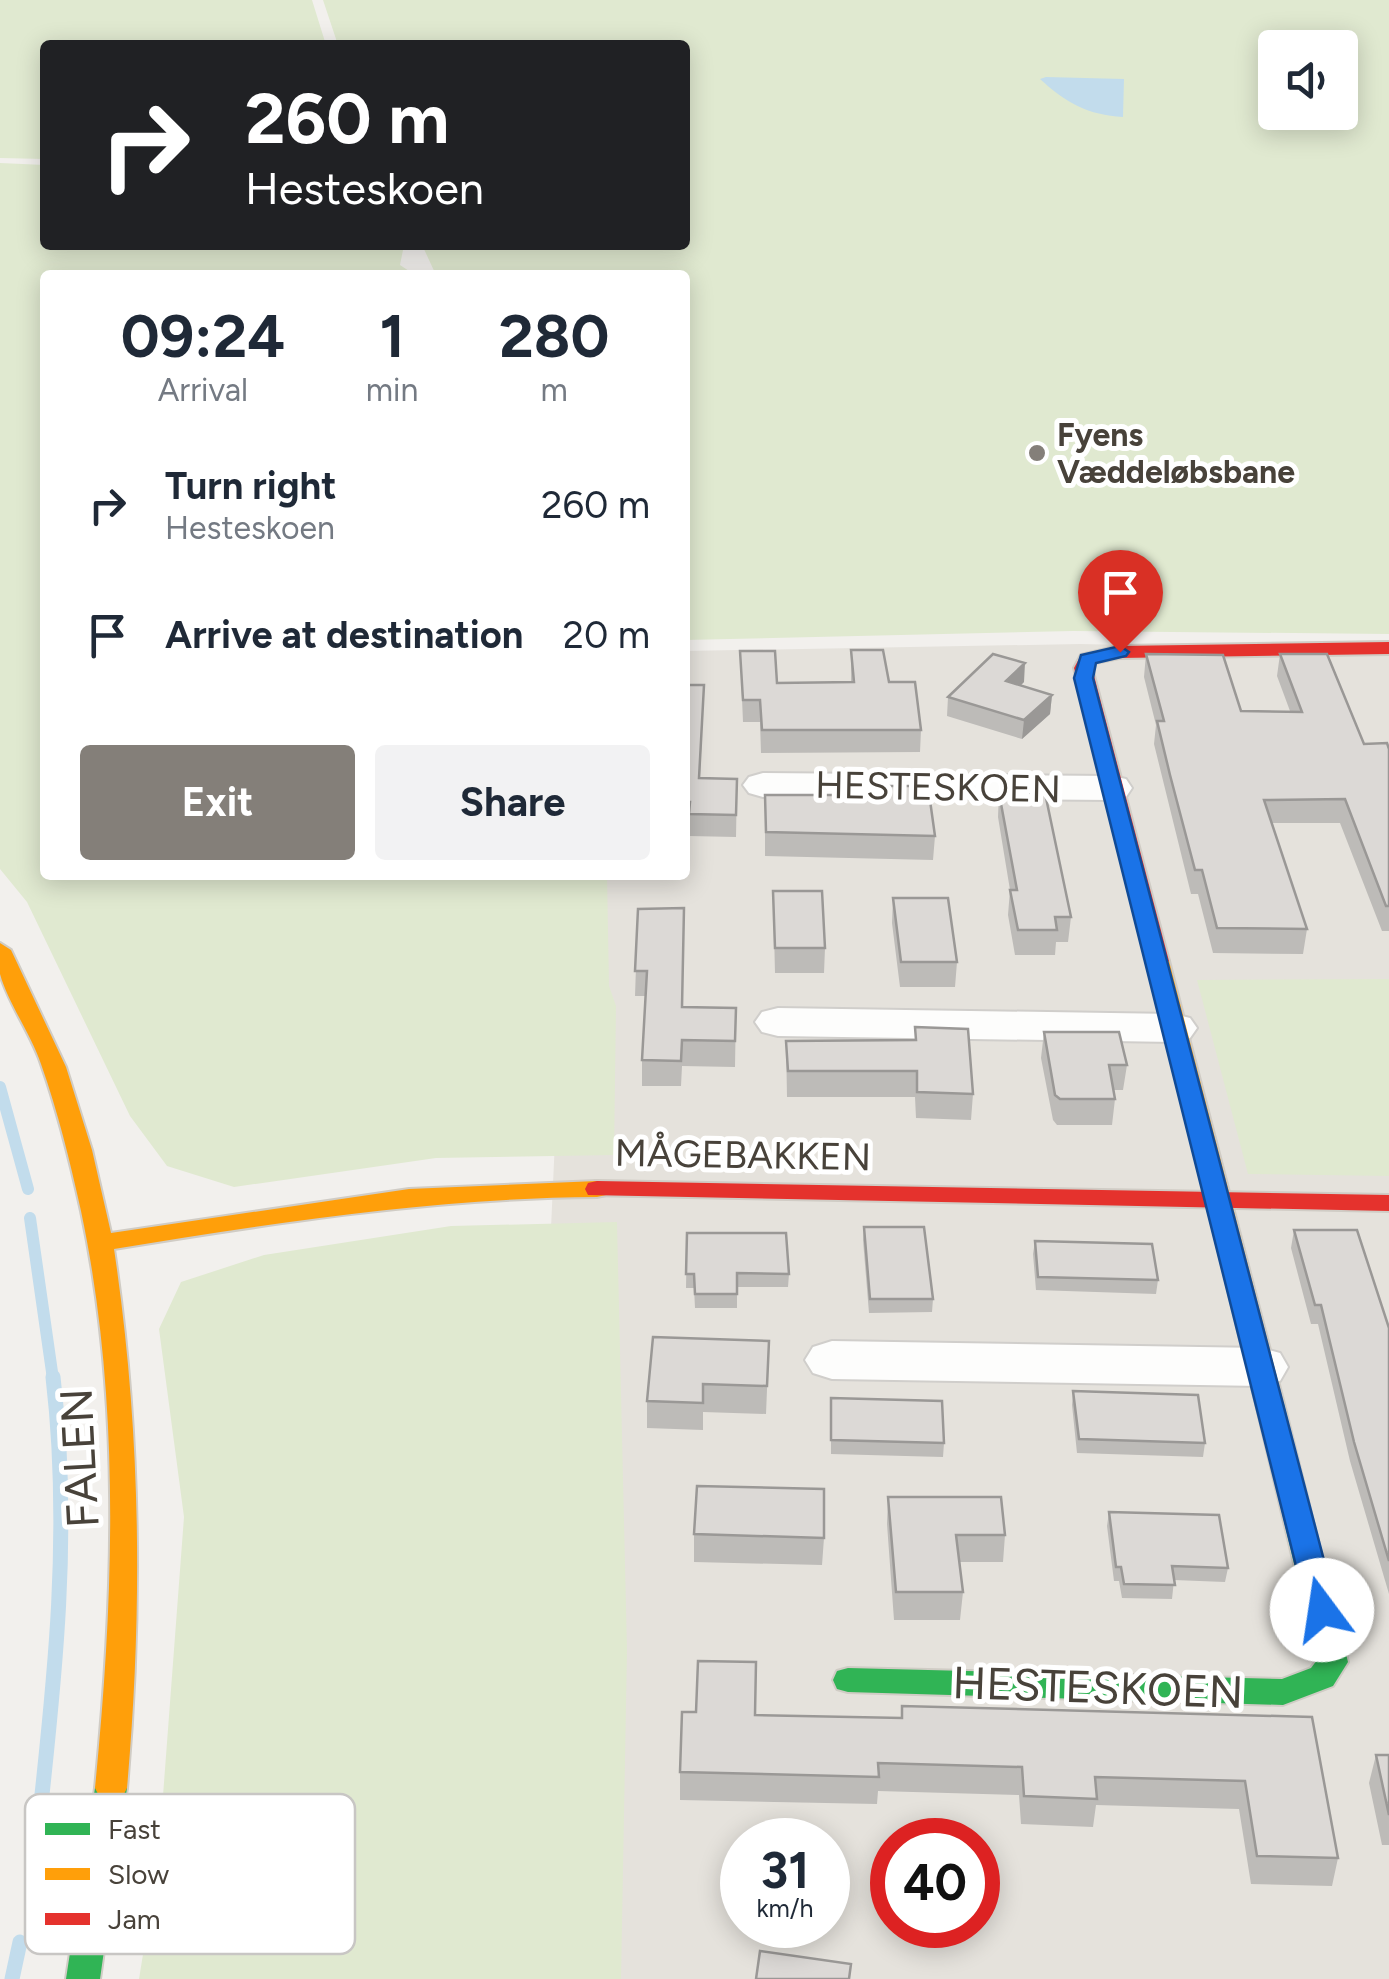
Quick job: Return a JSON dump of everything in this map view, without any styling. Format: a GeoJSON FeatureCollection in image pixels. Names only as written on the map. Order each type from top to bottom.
{"type":"FeatureCollection","features":[{"type":"Feature","properties":{"kind":"street","name":"HESTESKOEN"},"geometry":{"type":"LineString","coordinates":[[848,1680],[1283,1692],[1322,1678],[1333,1662],[1220,1200],[1083,678],[1088,659],[1120,652],[1389,648]]}},
{"type":"Feature","properties":{"kind":"street","name":"HESTESKOEN"},"geometry":{"type":"LineString","coordinates":[[763,785],[1112,788]]}},
{"type":"Feature","properties":{"kind":"street","name":"FALEN"},"geometry":{"type":"LineString","coordinates":[[0,950],[58,1078],[100,1243],[117,1386],[124,1547],[119,1711],[110,1794]]}},
{"type":"Feature","properties":{"kind":"street"},"geometry":{"type":"LineString","coordinates":[[778,1022],[1174,1028]]}},
{"type":"Feature","properties":{"kind":"street","name":"MÅGEBAKKEN"},"geometry":{"type":"LineString","coordinates":[[100,1243],[360,1202],[550,1188],[1389,1203]]}},
{"type":"Feature","properties":{"kind":"street"},"geometry":{"type":"LineString","coordinates":[[832,1360],[1261,1367]]}},
{"type":"Feature","properties":{"kind":"street","name":"FALEN"},"geometry":{"type":"LineString","coordinates":[[83,1979],[88,1954]]}},
{"type":"Feature","properties":{"kind":"shaded area"},"geometry":{"type":"Polygon","coordinates":[[[1080,644],[1389,651],[1389,1979],[517,1979],[567,880],[690,880],[690,651],[1080,644]]]}},
{"type":"Feature","properties":{"kind":"green space"},"geometry":{"type":"Polygon","coordinates":[[[0,0],[312,0],[324,40],[40,40],[40,159],[0,158],[0,0]]]}},
{"type":"Feature","properties":{"kind":"green space","name":"Fyens Væddeløbsbane"},"geometry":{"type":"Polygon","coordinates":[[[323,0],[1389,0],[1389,634],[1073,631],[690,640],[690,270],[434,270],[424,250],[690,250],[690,40],[336,40],[323,0]]]}},
{"type":"Feature","properties":{"kind":"green space"},"geometry":{"type":"Polygon","coordinates":[[[0,163],[40,165],[40,250],[403,250],[400,265],[408,270],[40,270],[40,880],[607,880],[609,986],[616,1006],[614,1155],[436,1158],[234,1187],[167,1166],[130,1116],[27,902],[0,869],[0,163]]]}},
{"type":"Feature","properties":{"kind":"green space"},"geometry":{"type":"Polygon","coordinates":[[[1389,979],[1389,1176],[1248,1174],[1197,980],[1389,979]]]}},
{"type":"Feature","properties":{"kind":"green space"},"geometry":{"type":"Polygon","coordinates":[[[617,1222],[627,1650],[621,1979],[139,1979],[143,1954],[355,1954],[355,1794],[163,1794],[184,1517],[159,1329],[181,1282],[264,1255],[451,1226],[617,1222]]]}},
{"type":"Feature","properties":{"kind":"water"},"geometry":{"type":"Polygon","coordinates":[[[1040,79],[1124,79],[1123,117],[1078,106],[1040,79]]]}},
{"type":"Feature","properties":{"kind":"building"},"geometry":{"type":"Polygon","coordinates":[[[851,650],[883,650],[889,682],[915,682],[921,730],[762,730],[760,700],[743,700],[740,651],[775,651],[777,683],[854,682],[851,650]]]}},
{"type":"Feature","properties":{"kind":"building"},"geometry":{"type":"Polygon","coordinates":[[[993,654],[1025,663],[1006,681],[1052,695],[1024,720],[948,697],[993,654]]]}},
{"type":"Feature","properties":{"kind":"building"},"geometry":{"type":"Polygon","coordinates":[[[1146,654],[1223,655],[1241,711],[1302,712],[1280,654],[1327,654],[1364,744],[1387,743],[1389,749],[1389,906],[1345,799],[1264,800],[1307,929],[1217,928],[1202,870],[1195,870],[1170,775],[1157,721],[1164,721],[1146,654]]]}},
{"type":"Feature","properties":{"kind":"building"},"geometry":{"type":"Polygon","coordinates":[[[690,685],[704,685],[699,778],[737,779],[736,815],[690,814],[690,685]]]}},
{"type":"Feature","properties":{"kind":"building"},"geometry":{"type":"Polygon","coordinates":[[[883,786],[928,786],[935,836],[766,832],[765,795],[884,795],[883,786]]]}},
{"type":"Feature","properties":{"kind":"building"},"geometry":{"type":"Polygon","coordinates":[[[999,793],[1045,793],[1071,917],[1055,917],[1057,930],[1018,930],[1010,890],[1017,890],[999,793]]]}},
{"type":"Feature","properties":{"kind":"building"},"geometry":{"type":"Polygon","coordinates":[[[773,891],[822,891],[825,948],[775,948],[773,891]]]}},
{"type":"Feature","properties":{"kind":"building"},"geometry":{"type":"Polygon","coordinates":[[[893,898],[948,898],[957,962],[901,962],[893,898]]]}},
{"type":"Feature","properties":{"kind":"building"},"geometry":{"type":"Polygon","coordinates":[[[684,908],[682,1007],[736,1008],[735,1041],[682,1040],[681,1061],[642,1060],[647,971],[635,971],[638,909],[684,908]]]}},
{"type":"Feature","properties":{"kind":"building"},"geometry":{"type":"Polygon","coordinates":[[[915,1027],[968,1029],[973,1094],[917,1092],[917,1071],[788,1071],[786,1041],[916,1040],[915,1027]]]}},
{"type":"Feature","properties":{"kind":"building"},"geometry":{"type":"Polygon","coordinates":[[[1044,1032],[1119,1032],[1127,1065],[1109,1065],[1115,1099],[1060,1099],[1055,1095],[1044,1032]]]}},
{"type":"Feature","properties":{"kind":"building"},"geometry":{"type":"Polygon","coordinates":[[[864,1227],[924,1227],[933,1299],[870,1299],[864,1227]]]}},
{"type":"Feature","properties":{"kind":"building"},"geometry":{"type":"Polygon","coordinates":[[[1294,1230],[1357,1230],[1389,1328],[1389,1561],[1354,1442],[1321,1305],[1315,1305],[1294,1230]]]}},
{"type":"Feature","properties":{"kind":"building"},"geometry":{"type":"Polygon","coordinates":[[[687,1233],[786,1233],[789,1274],[737,1273],[737,1294],[695,1294],[694,1274],[686,1274],[687,1233]]]}},
{"type":"Feature","properties":{"kind":"building"},"geometry":{"type":"Polygon","coordinates":[[[1035,1241],[1152,1244],[1158,1280],[1038,1277],[1035,1241]]]}},
{"type":"Feature","properties":{"kind":"building"},"geometry":{"type":"Polygon","coordinates":[[[653,1337],[769,1341],[767,1386],[703,1384],[703,1403],[647,1401],[653,1337]]]}},
{"type":"Feature","properties":{"kind":"building"},"geometry":{"type":"Polygon","coordinates":[[[1073,1391],[1198,1395],[1205,1443],[1079,1439],[1073,1391]]]}},
{"type":"Feature","properties":{"kind":"building"},"geometry":{"type":"Polygon","coordinates":[[[831,1398],[942,1401],[944,1443],[831,1440],[831,1398]]]}},
{"type":"Feature","properties":{"kind":"building"},"geometry":{"type":"Polygon","coordinates":[[[697,1486],[824,1489],[824,1538],[694,1534],[697,1486]]]}},
{"type":"Feature","properties":{"kind":"building"},"geometry":{"type":"Polygon","coordinates":[[[888,1497],[1001,1497],[1005,1535],[956,1535],[963,1592],[896,1592],[888,1497]]]}},
{"type":"Feature","properties":{"kind":"building"},"geometry":{"type":"Polygon","coordinates":[[[1109,1512],[1219,1515],[1228,1568],[1172,1566],[1175,1585],[1124,1584],[1121,1567],[1116,1567],[1109,1512]]]}},
{"type":"Feature","properties":{"kind":"building"},"geometry":{"type":"Polygon","coordinates":[[[698,1661],[756,1662],[755,1715],[902,1718],[902,1706],[1312,1717],[1338,1858],[1257,1856],[1245,1781],[1095,1777],[1097,1799],[1024,1796],[1022,1767],[878,1763],[879,1777],[680,1772],[682,1712],[696,1712],[698,1661]]]}},
{"type":"Feature","properties":{"kind":"building"},"geometry":{"type":"Polygon","coordinates":[[[1376,1755],[1389,1755],[1389,1815],[1376,1755]]]}},
{"type":"Feature","properties":{"kind":"building"},"geometry":{"type":"Polygon","coordinates":[[[760,1951],[851,1964],[849,1979],[756,1979],[760,1951]]]}},
{"type":"Feature","properties":{"kind":"waterway"},"geometry":{"type":"LineString","coordinates":[[0,1087],[28,1189]]}},
{"type":"Feature","properties":{"kind":"waterway"},"geometry":{"type":"LineString","coordinates":[[30,1218],[53,1379]]}},
{"type":"Feature","properties":{"kind":"waterway"},"geometry":{"type":"LineString","coordinates":[[42,1794],[61,1548],[53,1377]]}},
{"type":"Feature","properties":{"kind":"waterway"},"geometry":{"type":"LineString","coordinates":[[12,1979],[20,1942]]}},
{"type":"Feature","properties":{"kind":"traffic: fast"},"geometry":{"type":"LineString","coordinates":[[848,1680],[1283,1692],[1322,1677],[1333,1662],[1270,1404]]}},
{"type":"Feature","properties":{"kind":"traffic: fast"},"geometry":{"type":"LineString","coordinates":[[110,1794],[111,1788]]}},
{"type":"Feature","properties":{"kind":"traffic: fast"},"geometry":{"type":"LineString","coordinates":[[83,1979],[87,1954]]}},
{"type":"Feature","properties":{"kind":"traffic: slow"},"geometry":{"type":"LineString","coordinates":[[0,950],[48,1052],[80,1150],[113,1330],[125,1518],[124,1612],[111,1788]]}},
{"type":"Feature","properties":{"kind":"traffic: slow"},"geometry":{"type":"LineString","coordinates":[[1158,961],[1270,1404]]}},
{"type":"Feature","properties":{"kind":"traffic: slow"},"geometry":{"type":"LineString","coordinates":[[100,1243],[285,1213],[409,1198],[534,1189],[597,1189]]}},
{"type":"Feature","properties":{"kind":"traffic: jam"},"geometry":{"type":"LineString","coordinates":[[1158,961],[1083,668],[1088,659],[1119,652],[1389,648]]}},
{"type":"Feature","properties":{"kind":"traffic: jam"},"geometry":{"type":"LineString","coordinates":[[597,1189],[1389,1203]]}},
{"type":"Feature","properties":{"kind":"place","name":"Fyens Væddeløbsbane"},"geometry":{"type":"Point","coordinates":[1037,453]}},
{"type":"Feature","properties":{"kind":"route"},"geometry":{"type":"LineString","coordinates":[[1120,652],[1088,659],[1083,678],[1220,1200],[1322,1610]]}}]}
